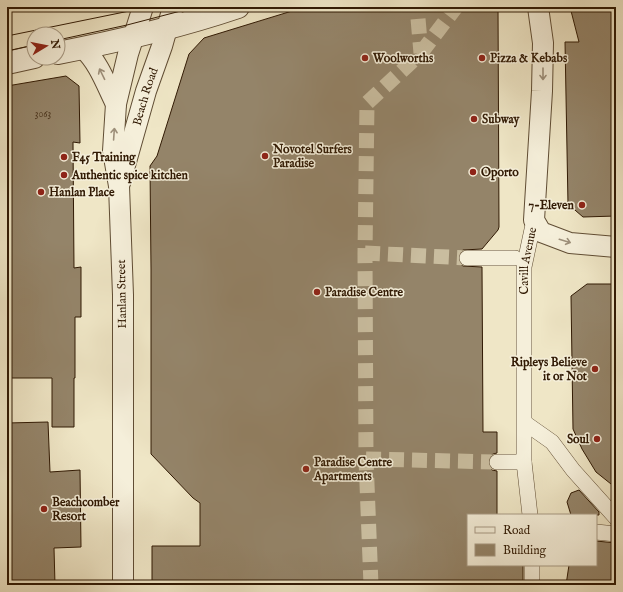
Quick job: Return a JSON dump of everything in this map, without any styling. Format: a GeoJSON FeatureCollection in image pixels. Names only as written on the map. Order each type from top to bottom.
{"type":"FeatureCollection","features":[{"type":"Feature","properties":{"kind":"street","name":"Beach Road"},"geometry":{"type":"LineString","coordinates":[[119,186],[146,92],[173,7]]}},
{"type":"Feature","properties":{"kind":"street"},"geometry":{"type":"LineString","coordinates":[[66,51],[133,37],[238,7]]}},
{"type":"Feature","properties":{"kind":"street","name":"Cavill Avenue"},"geometry":{"type":"LineString","coordinates":[[530,514],[524,462],[524,267],[534,220],[542,91],[543,43],[538,7]]}},
{"type":"Feature","properties":{"kind":"street","name":"Hanlan Street"},"geometry":{"type":"LineString","coordinates":[[123,585],[123,295],[119,186],[113,151],[116,104],[128,54],[143,8]]}},
{"type":"Feature","properties":{"kind":"street"},"geometry":{"type":"LineString","coordinates":[[83,48],[92,56],[98,66],[116,104]]}},
{"type":"Feature","properties":{"kind":"street"},"geometry":{"type":"LineString","coordinates":[[7,63],[26,59]]}},
{"type":"Feature","properties":{"kind":"street"},"geometry":{"type":"LineString","coordinates":[[534,220],[541,232],[565,241],[589,246],[616,247]]}},
{"type":"Feature","properties":{"kind":"street"},"geometry":{"type":"LineString","coordinates":[[467,258],[515,258]]}},
{"type":"Feature","properties":{"kind":"street"},"geometry":{"type":"LineString","coordinates":[[524,423],[552,442],[573,470],[616,518]]}},
{"type":"Feature","properties":{"kind":"street"},"geometry":{"type":"LineString","coordinates":[[497,462],[524,462]]}},
{"type":"Feature","properties":{"kind":"street"},"geometry":{"type":"LineString","coordinates":[[597,532],[616,534]]}},
{"type":"Feature","properties":{"kind":"street"},"geometry":{"type":"LineString","coordinates":[[532,566],[532,585]]}},
{"type":"Feature","properties":{"kind":"building","name":"Paradise Centre"},"geometry":{"type":"Polygon","coordinates":[[[305,7],[498,7],[499,227],[482,249],[463,250],[459,253],[458,258],[459,263],[463,266],[482,267],[483,432],[497,432],[497,453],[489,457],[488,462],[489,467],[492,470],[497,471],[497,514],[467,514],[467,566],[523,566],[523,585],[152,585],[152,546],[200,546],[200,503],[193,498],[151,454],[150,166],[157,156],[189,54],[204,38],[305,7]]]}},
{"type":"Feature","properties":{"kind":"building"},"geometry":{"type":"Polygon","coordinates":[[[570,7],[616,7],[616,216],[583,217],[568,204],[565,42],[579,42],[570,7]]]}},
{"type":"Feature","properties":{"kind":"building"},"geometry":{"type":"Polygon","coordinates":[[[66,76],[79,86],[80,143],[73,142],[74,268],[81,267],[81,317],[75,317],[74,427],[52,427],[52,378],[7,378],[7,86],[66,76]]]}},
{"type":"Feature","properties":{"kind":"building"},"geometry":{"type":"Polygon","coordinates":[[[587,284],[616,284],[616,488],[596,472],[582,449],[573,429],[571,296],[587,284]]]}},
{"type":"Feature","properties":{"kind":"building","name":"Beachcomber Resort"},"geometry":{"type":"Polygon","coordinates":[[[48,422],[50,472],[80,470],[81,547],[54,548],[55,585],[7,585],[7,423],[48,422]]]}},
{"type":"Feature","properties":{"kind":"building"},"geometry":{"type":"Polygon","coordinates":[[[579,490],[599,512],[599,515],[571,514],[567,502],[571,493],[579,490]]]}},
{"type":"Feature","properties":{"kind":"building"},"geometry":{"type":"Polygon","coordinates":[[[597,541],[616,543],[616,585],[566,585],[569,566],[597,566],[597,541]]]}},
{"type":"Feature","properties":{"kind":"tunnel"},"geometry":{"type":"LineString","coordinates":[[371,585],[366,459],[365,253],[367,103],[421,53],[417,7]]}},
{"type":"Feature","properties":{"kind":"tunnel"},"geometry":{"type":"LineString","coordinates":[[421,53],[456,7]]}},
{"type":"Feature","properties":{"kind":"tunnel"},"geometry":{"type":"LineString","coordinates":[[365,253],[467,258]]}},
{"type":"Feature","properties":{"kind":"tunnel"},"geometry":{"type":"LineString","coordinates":[[366,459],[497,462]]}},
{"type":"Feature","properties":{"kind":"tram line"},"geometry":{"type":"LineString","coordinates":[[7,36],[149,7]]}},
{"type":"Feature","properties":{"kind":"tram line"},"geometry":{"type":"LineString","coordinates":[[66,38],[127,25],[196,7]]}},
{"type":"Feature","properties":{"kind":"tram line"},"geometry":{"type":"LineString","coordinates":[[7,51],[26,47]]}},
{"type":"Feature","properties":{"kind":"place","name":"Woolworths"},"geometry":{"type":"Point","coordinates":[365,58]}},
{"type":"Feature","properties":{"kind":"place","name":"Pizza & Kebabs"},"geometry":{"type":"Point","coordinates":[482,58]}},
{"type":"Feature","properties":{"kind":"place","name":"Subway"},"geometry":{"type":"Point","coordinates":[474,119]}},
{"type":"Feature","properties":{"kind":"place","name":"Novotel Surfers Paradise"},"geometry":{"type":"Point","coordinates":[265,156]}},
{"type":"Feature","properties":{"kind":"place","name":"F45 Training"},"geometry":{"type":"Point","coordinates":[64,157]}},
{"type":"Feature","properties":{"kind":"place","name":"Oporto"},"geometry":{"type":"Point","coordinates":[473,172]}},
{"type":"Feature","properties":{"kind":"place","name":"Authentic spice kitchen"},"geometry":{"type":"Point","coordinates":[64,175]}},
{"type":"Feature","properties":{"kind":"place","name":"Hanlan Place"},"geometry":{"type":"Point","coordinates":[41,192]}},
{"type":"Feature","properties":{"kind":"place","name":"7-Eleven"},"geometry":{"type":"Point","coordinates":[582,205]}},
{"type":"Feature","properties":{"kind":"place","name":"Paradise Centre"},"geometry":{"type":"Point","coordinates":[317,292]}},
{"type":"Feature","properties":{"kind":"place","name":"Ripleys Believe it or Not"},"geometry":{"type":"Point","coordinates":[595,369]}},
{"type":"Feature","properties":{"kind":"place","name":"Soul"},"geometry":{"type":"Point","coordinates":[597,439]}},
{"type":"Feature","properties":{"kind":"place","name":"Paradise Centre Apartments"},"geometry":{"type":"Point","coordinates":[306,469]}},
{"type":"Feature","properties":{"kind":"place","name":"Beachcomber Resort"},"geometry":{"type":"Point","coordinates":[44,509]}}]}
